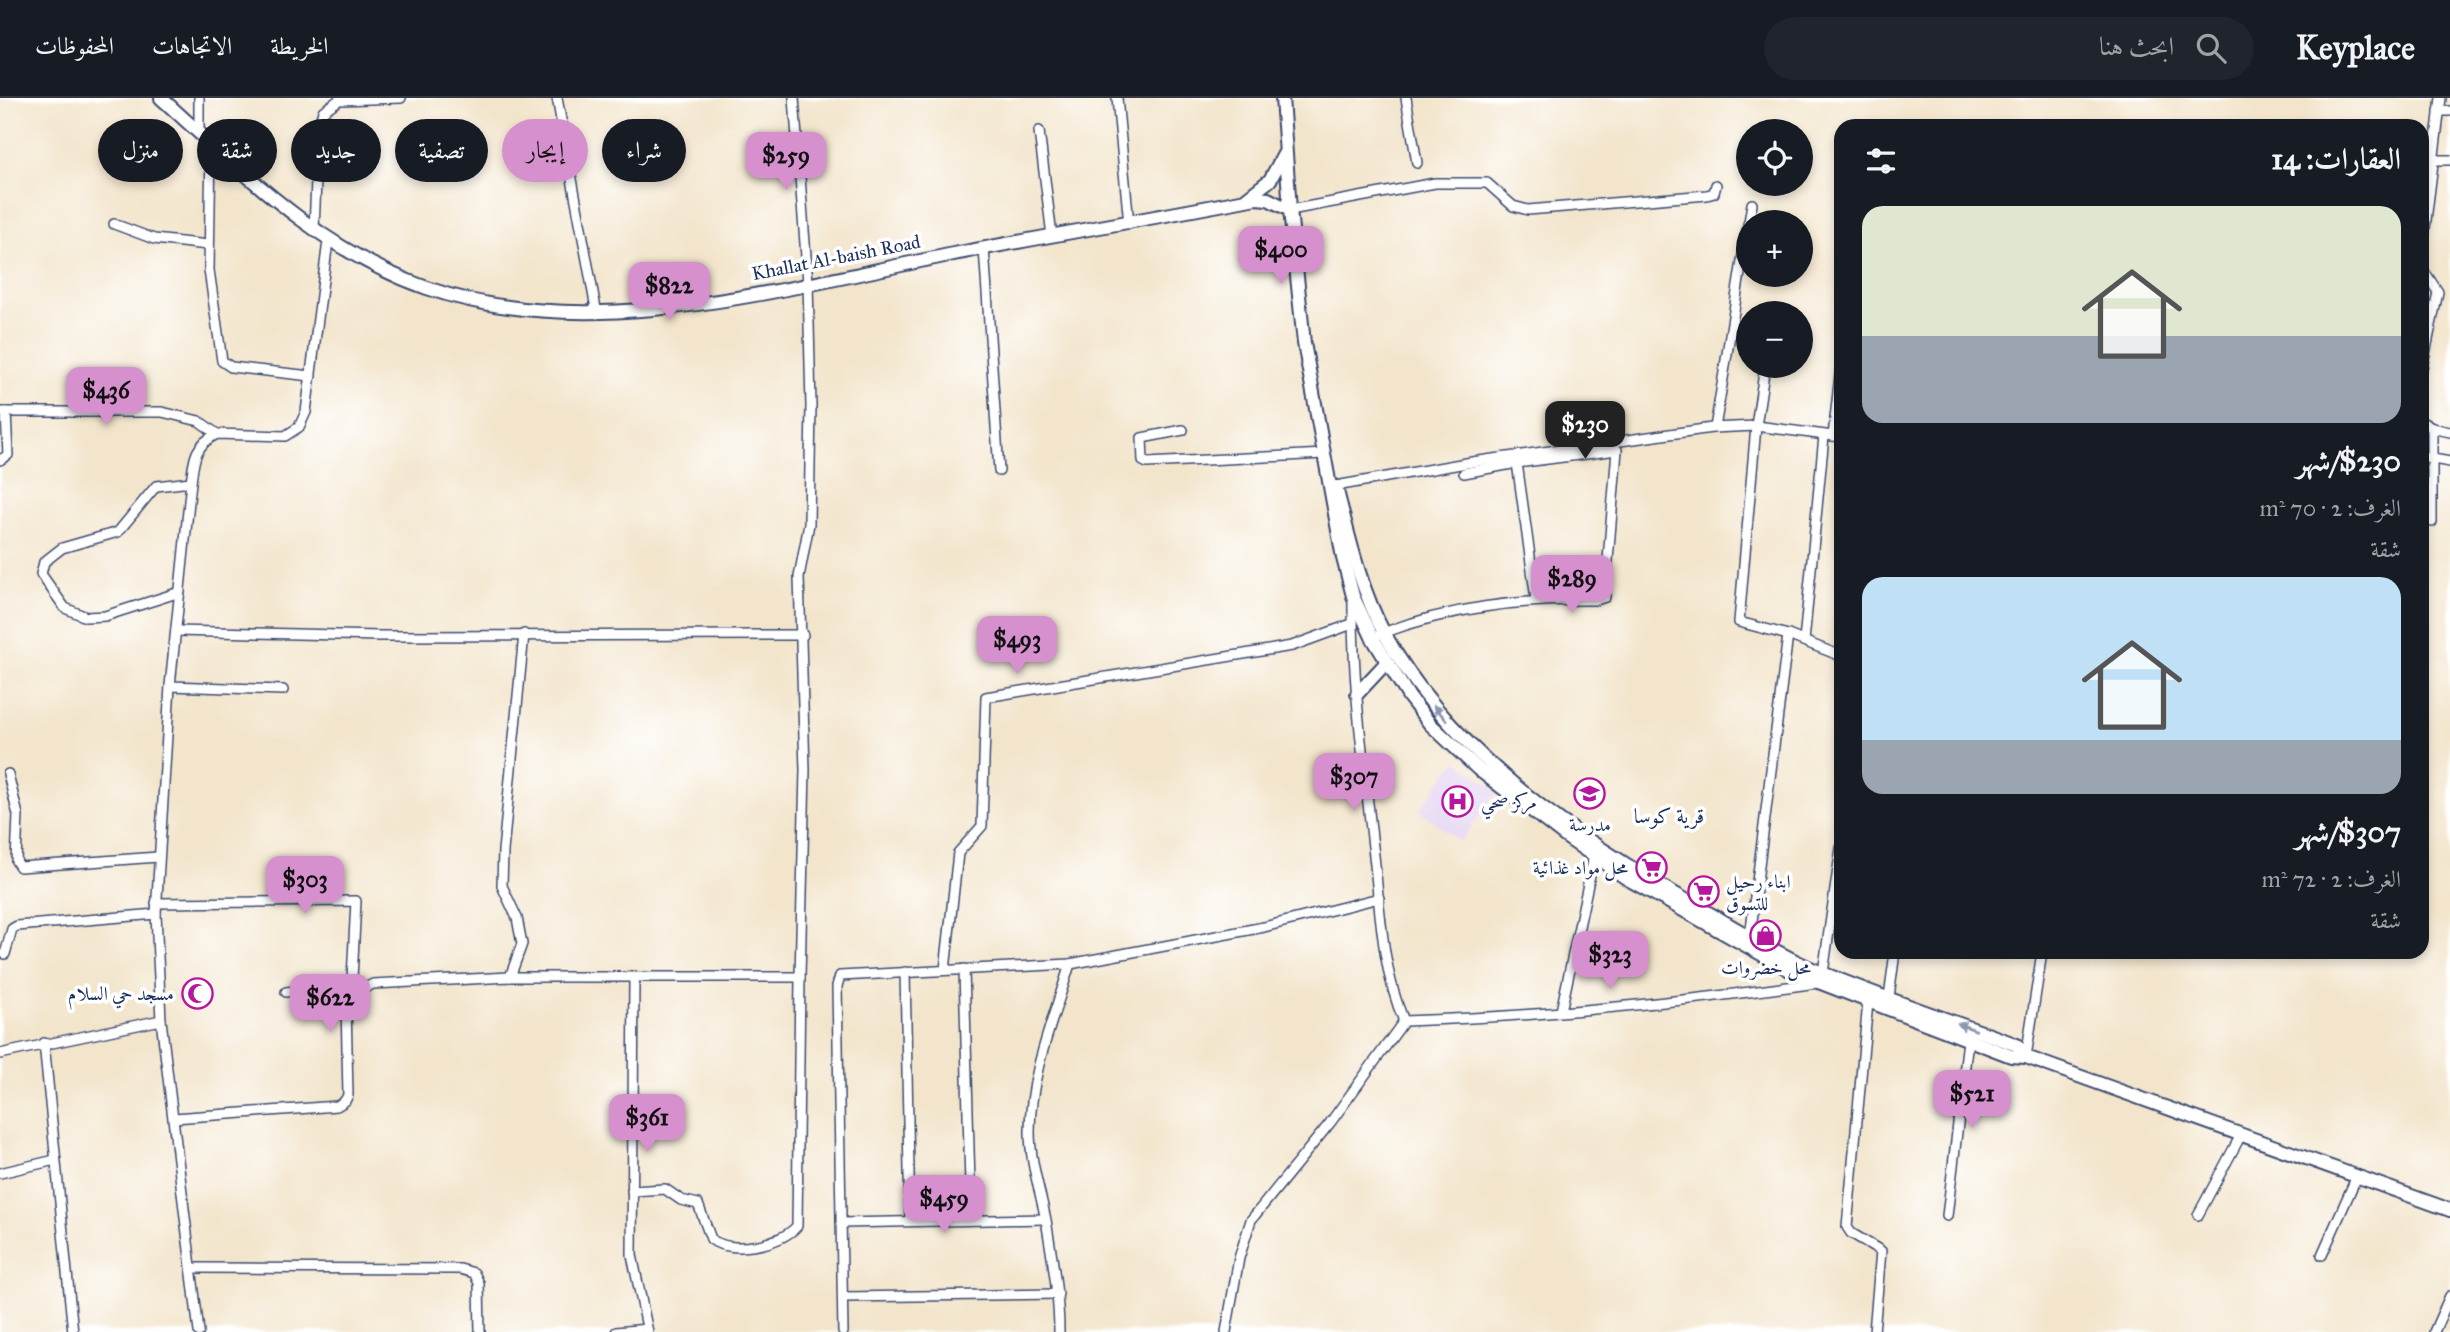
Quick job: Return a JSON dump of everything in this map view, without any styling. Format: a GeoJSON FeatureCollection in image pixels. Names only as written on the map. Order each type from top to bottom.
{"type":"FeatureCollection","features":[{"type":"Feature","properties":{"kind":"street","name":"Khallat Al-baish Road"},"geometry":{"type":"LineString","coordinates":[[161,98],[197,132]]}},
{"type":"Feature","properties":{"kind":"street"},"geometry":{"type":"LineString","coordinates":[[199,119],[200,98]]}},
{"type":"Feature","properties":{"kind":"street"},"geometry":{"type":"LineString","coordinates":[[314,230],[318,131],[323,111],[339,100],[401,98]]}},
{"type":"Feature","properties":{"kind":"street"},"geometry":{"type":"LineString","coordinates":[[557,98],[597,314]]}},
{"type":"Feature","properties":{"kind":"street"},"geometry":{"type":"LineString","coordinates":[[632,1191],[670,1191],[681,1200],[698,1204],[711,1239],[722,1245],[768,1244],[785,1237],[797,1226],[805,771],[803,635],[799,577],[809,524],[811,406],[808,283],[794,98]]}},
{"type":"Feature","properties":{"kind":"street"},"geometry":{"type":"LineString","coordinates":[[1116,98],[1129,224]]}},
{"type":"Feature","properties":{"kind":"street"},"geometry":{"type":"LineString","coordinates":[[1282,98],[1304,343],[1353,596],[1352,624],[1357,694],[1379,898],[1391,982],[1405,1021]]}},
{"type":"Feature","properties":{"kind":"street"},"geometry":{"type":"LineString","coordinates":[[1406,98],[1417,163]]}},
{"type":"Feature","properties":{"kind":"street"},"geometry":{"type":"LineString","coordinates":[[2429,184],[2441,98]]}},
{"type":"Feature","properties":{"kind":"street"},"geometry":{"type":"LineString","coordinates":[[2439,111],[2450,111]]}},
{"type":"Feature","properties":{"kind":"street"},"geometry":{"type":"LineString","coordinates":[[1039,131],[1052,236]]}},
{"type":"Feature","properties":{"kind":"street"},"geometry":{"type":"LineString","coordinates":[[1244,200],[1270,180],[1286,152]]}},
{"type":"Feature","properties":{"kind":"street"},"geometry":{"type":"LineString","coordinates":[[2434,160],[2450,160]]}},
{"type":"Feature","properties":{"kind":"street"},"geometry":{"type":"LineString","coordinates":[[210,182],[208,245],[212,298],[226,366],[311,376]]}},
{"type":"Feature","properties":{"kind":"street","name":"Khallat Al-baish Road"},"geometry":{"type":"LineString","coordinates":[[256,182],[328,241],[425,288],[514,308],[597,314],[697,302],[808,283],[1244,200]]}},
{"type":"Feature","properties":{"kind":"street"},"geometry":{"type":"LineString","coordinates":[[1244,200],[1268,199],[1290,210],[1436,183],[1487,183],[1513,206],[1528,210],[1707,195],[1714,193],[1716,185]]}},
{"type":"Feature","properties":{"kind":"street"},"geometry":{"type":"LineString","coordinates":[[1751,210],[1752,204]]}},
{"type":"Feature","properties":{"kind":"street"},"geometry":{"type":"LineString","coordinates":[[114,224],[154,239],[208,245]]}},
{"type":"Feature","properties":{"kind":"street"},"geometry":{"type":"LineString","coordinates":[[0,460],[8,455],[3,412],[162,412],[199,421],[217,434],[292,434],[306,412],[328,241]]}},
{"type":"Feature","properties":{"kind":"street"},"geometry":{"type":"LineString","coordinates":[[984,248],[999,471]]}},
{"type":"Feature","properties":{"kind":"street"},"geometry":{"type":"LineString","coordinates":[[2429,278],[2438,292],[2429,335]]}},
{"type":"Feature","properties":{"kind":"street"},"geometry":{"type":"LineString","coordinates":[[1715,428],[1738,287]]}},
{"type":"Feature","properties":{"kind":"street"},"geometry":{"type":"LineString","coordinates":[[1763,378],[1755,426],[1739,622],[1788,635],[1834,653]]}},
{"type":"Feature","properties":{"kind":"street"},"geometry":{"type":"LineString","coordinates":[[1332,487],[1472,462],[1715,428],[1755,426],[1833,436],[1804,641]]}},
{"type":"Feature","properties":{"kind":"street"},"geometry":{"type":"LineString","coordinates":[[2429,426],[2450,432]]}},
{"type":"Feature","properties":{"kind":"street"},"geometry":{"type":"LineString","coordinates":[[2429,442],[2432,428]]}},
{"type":"Feature","properties":{"kind":"street"},"geometry":{"type":"LineString","coordinates":[[1183,430],[1142,438],[1143,461],[1147,463],[1324,454]]}},
{"type":"Feature","properties":{"kind":"street"},"geometry":{"type":"LineString","coordinates":[[199,1332],[161,1020],[156,903],[170,686],[195,451],[217,434]]}},
{"type":"Feature","properties":{"kind":"street"},"geometry":{"type":"LineString","coordinates":[[1378,635],[1436,615],[1536,599],[1597,600],[1605,597],[1619,453],[1615,449],[1464,473]]}},
{"type":"Feature","properties":{"kind":"street"},"geometry":{"type":"LineString","coordinates":[[2429,458],[2450,462]]}},
{"type":"Feature","properties":{"kind":"street"},"geometry":{"type":"LineString","coordinates":[[1517,463],[1536,599]]}},
{"type":"Feature","properties":{"kind":"street"},"geometry":{"type":"LineString","coordinates":[[180,592],[105,616],[86,617],[65,608],[41,570],[44,562],[67,545],[118,532],[156,486],[191,482]]}},
{"type":"Feature","properties":{"kind":"street"},"geometry":{"type":"LineString","coordinates":[[1332,487],[1386,663],[1409,697],[1454,738],[1569,832],[1750,937],[1797,968]]}},
{"type":"Feature","properties":{"kind":"street"},"geometry":{"type":"LineString","coordinates":[[2429,490],[2432,522]]}},
{"type":"Feature","properties":{"kind":"street"},"geometry":{"type":"LineString","coordinates":[[1353,596],[1378,635],[1454,738]]}},
{"type":"Feature","properties":{"kind":"street"},"geometry":{"type":"LineString","coordinates":[[945,970],[956,859],[960,849],[982,826],[986,697],[1292,646],[1352,624]]}},
{"type":"Feature","properties":{"kind":"street"},"geometry":{"type":"LineString","coordinates":[[176,631],[379,636],[803,635]]}},
{"type":"Feature","properties":{"kind":"street"},"geometry":{"type":"LineString","coordinates":[[510,977],[522,944],[517,919],[502,886],[503,851],[524,634]]}},
{"type":"Feature","properties":{"kind":"street"},"geometry":{"type":"LineString","coordinates":[[1750,937],[1788,635]]}},
{"type":"Feature","properties":{"kind":"street"},"geometry":{"type":"LineString","coordinates":[[1357,694],[1386,663]]}},
{"type":"Feature","properties":{"kind":"street"},"geometry":{"type":"LineString","coordinates":[[170,686],[283,690]]}},
{"type":"Feature","properties":{"kind":"street"},"geometry":{"type":"LineString","coordinates":[[8,774],[18,815],[16,861],[20,867],[158,857]]}},
{"type":"Feature","properties":{"kind":"street"},"geometry":{"type":"LineString","coordinates":[[1569,832],[1594,856],[1797,968],[1868,1002],[2011,1056],[2026,1057],[2450,1210]]}},
{"type":"Feature","properties":{"kind":"street"},"geometry":{"type":"LineString","coordinates":[[1561,1011],[1594,856]]}},
{"type":"Feature","properties":{"kind":"street"},"geometry":{"type":"LineString","coordinates":[[1820,978],[1834,891]]}},
{"type":"Feature","properties":{"kind":"street"},"geometry":{"type":"LineString","coordinates":[[843,1332],[838,979],[843,975],[1070,964],[1264,927],[1379,898]]}},
{"type":"Feature","properties":{"kind":"street"},"geometry":{"type":"LineString","coordinates":[[156,903],[356,901],[352,979],[342,985],[286,992]]}},
{"type":"Feature","properties":{"kind":"street"},"geometry":{"type":"LineString","coordinates":[[5,954],[12,929],[17,926],[156,914]]}},
{"type":"Feature","properties":{"kind":"street"},"geometry":{"type":"LineString","coordinates":[[1889,998],[1894,959]]}},
{"type":"Feature","properties":{"kind":"street"},"geometry":{"type":"LineString","coordinates":[[2026,1057],[2041,959]]}},
{"type":"Feature","properties":{"kind":"street"},"geometry":{"type":"LineString","coordinates":[[1059,1332],[1058,1294],[1031,1156],[1032,1097],[1070,964]]}},
{"type":"Feature","properties":{"kind":"street"},"geometry":{"type":"LineString","coordinates":[[964,969],[971,1220]]}},
{"type":"Feature","properties":{"kind":"street"},"geometry":{"type":"LineString","coordinates":[[905,972],[910,1221]]}},
{"type":"Feature","properties":{"kind":"street"},"geometry":{"type":"LineString","coordinates":[[174,1118],[337,1106],[345,1101],[348,1095],[344,1014],[350,997],[373,984],[510,977],[800,977]]}},
{"type":"Feature","properties":{"kind":"street"},"geometry":{"type":"LineString","coordinates":[[1405,1021],[1482,1019],[1674,1001],[1820,978],[1889,998],[2017,1045],[2026,1057]]}},
{"type":"Feature","properties":{"kind":"street"},"geometry":{"type":"LineString","coordinates":[[616,1332],[648,1331],[632,1255],[634,979]]}},
{"type":"Feature","properties":{"kind":"street"},"geometry":{"type":"LineString","coordinates":[[1868,1002],[1847,1227],[1851,1233],[1881,1251],[1874,1332]]}},
{"type":"Feature","properties":{"kind":"street"},"geometry":{"type":"LineString","coordinates":[[0,1054],[161,1020]]}},
{"type":"Feature","properties":{"kind":"street"},"geometry":{"type":"LineString","coordinates":[[1226,1332],[1239,1258],[1251,1220],[1330,1123],[1405,1021]]}},
{"type":"Feature","properties":{"kind":"street"},"geometry":{"type":"LineString","coordinates":[[1947,1216],[1968,1040]]}},
{"type":"Feature","properties":{"kind":"street"},"geometry":{"type":"LineString","coordinates":[[44,1044],[73,1332]]}},
{"type":"Feature","properties":{"kind":"street"},"geometry":{"type":"LineString","coordinates":[[2197,1215],[2241,1135]]}},
{"type":"Feature","properties":{"kind":"street"},"geometry":{"type":"LineString","coordinates":[[0,1173],[55,1160]]}},
{"type":"Feature","properties":{"kind":"street"},"geometry":{"type":"LineString","coordinates":[[2322,1255],[2357,1176]]}},
{"type":"Feature","properties":{"kind":"street"},"geometry":{"type":"LineString","coordinates":[[841,1223],[1045,1219]]}},
{"type":"Feature","properties":{"kind":"street"},"geometry":{"type":"LineString","coordinates":[[191,1268],[460,1269],[474,1273],[479,1283],[480,1332]]}},
{"type":"Feature","properties":{"kind":"street"},"geometry":{"type":"LineString","coordinates":[[842,1297],[1058,1294]]}},
{"type":"Feature","properties":{"kind":"street"},"geometry":{"type":"LineString","coordinates":[[2434,1332],[2450,1296]]}},
{"type":"Feature","properties":{"kind":"shaded area","name":"مركز صحي"},"geometry":{"type":"Polygon","coordinates":[[[1457,761],[1498,792],[1460,842],[1419,810],[1457,761]]]}},
{"type":"Feature","properties":{"kind":"place","name":"مدرسة"},"geometry":{"type":"Point","coordinates":[1590,793]}},
{"type":"Feature","properties":{"kind":"place","name":"مركز صحي"},"geometry":{"type":"Point","coordinates":[1458,801]}},
{"type":"Feature","properties":{"kind":"place","name":"محل مواد غذائية"},"geometry":{"type":"Point","coordinates":[1651,867]}},
{"type":"Feature","properties":{"kind":"place","name":"ابناء رحيل للتسوق"},"geometry":{"type":"Point","coordinates":[1703,892]}},
{"type":"Feature","properties":{"kind":"place","name":"محل خضروات"},"geometry":{"type":"Point","coordinates":[1766,936]}},
{"type":"Feature","properties":{"kind":"place","name":"مسجد حي السلام"},"geometry":{"type":"Point","coordinates":[197,993]}},
{"type":"Feature","properties":{"kind":"district","name":"قرية كوسا"},"geometry":{"type":"Point","coordinates":[1669,816]}}]}
